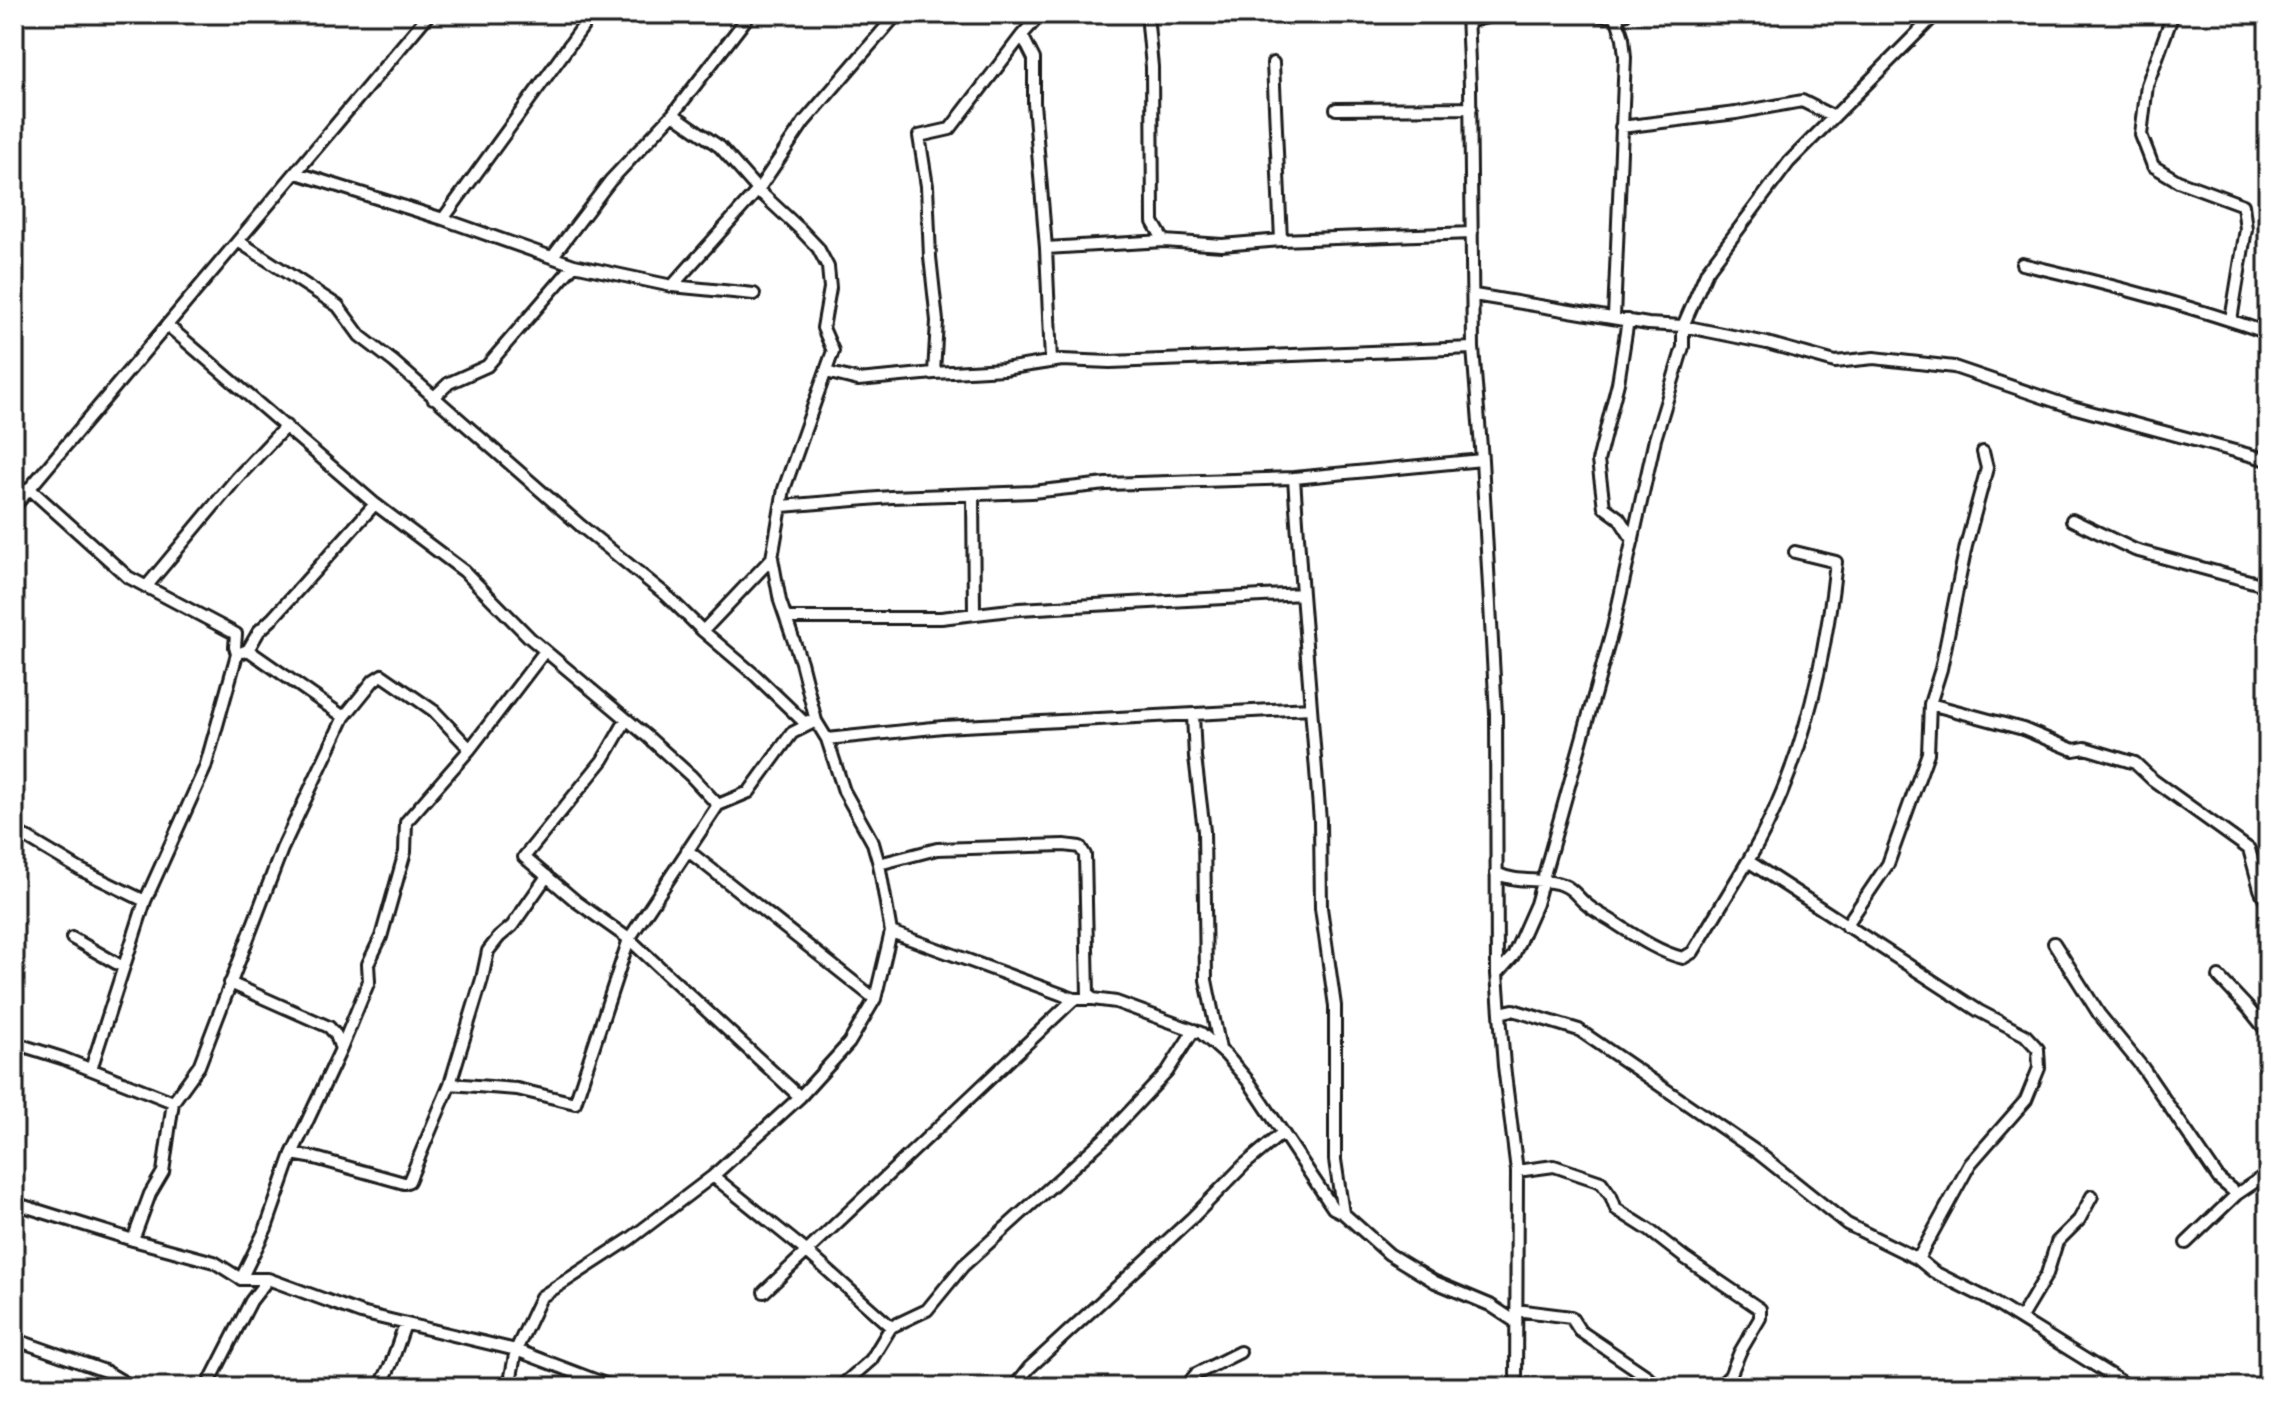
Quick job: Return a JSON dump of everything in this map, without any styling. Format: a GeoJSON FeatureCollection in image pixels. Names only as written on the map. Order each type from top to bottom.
{"type":"FeatureCollection","features":[{"type":"Feature","properties":{"kind":"street"},"geometry":{"type":"LineString","coordinates":[[14,507],[429,14]]}},
{"type":"Feature","properties":{"kind":"street"},"geometry":{"type":"LineString","coordinates":[[443,219],[592,14]]}},
{"type":"Feature","properties":{"kind":"street"},"geometry":{"type":"LineString","coordinates":[[553,256],[610,181],[673,114],[750,14]]}},
{"type":"Feature","properties":{"kind":"street"},"geometry":{"type":"LineString","coordinates":[[672,286],[758,190],[804,122],[897,14]]}},
{"type":"Feature","properties":{"kind":"street"},"geometry":{"type":"LineString","coordinates":[[934,373],[937,321],[927,186],[919,136],[950,129],[1041,14]]}},
{"type":"Feature","properties":{"kind":"street"},"geometry":{"type":"LineString","coordinates":[[1147,14],[1152,67],[1153,222],[1164,241]]}},
{"type":"Feature","properties":{"kind":"street"},"geometry":{"type":"LineString","coordinates":[[1499,14],[1467,18],[1473,348],[1496,714],[1497,974],[1517,1171],[1516,1387]]}},
{"type":"Feature","properties":{"kind":"street"},"geometry":{"type":"LineString","coordinates":[[1589,14],[1621,15],[1625,57],[1614,317]]}},
{"type":"Feature","properties":{"kind":"street"},"geometry":{"type":"LineString","coordinates":[[1497,974],[1513,956],[1543,881],[1610,642],[1655,439],[1683,347],[1683,326],[1707,271],[1789,162],[1936,14]]}},
{"type":"Feature","properties":{"kind":"street"},"geometry":{"type":"LineString","coordinates":[[2173,14],[2147,85],[2141,135],[2153,166],[2178,181],[2243,205],[2246,229],[2231,320]]}},
{"type":"Feature","properties":{"kind":"street"},"geometry":{"type":"LineString","coordinates":[[1022,35],[1034,59],[1034,103],[1046,248],[1051,361]]}},
{"type":"Feature","properties":{"kind":"street"},"geometry":{"type":"LineString","coordinates":[[1273,63],[1281,240]]}},
{"type":"Feature","properties":{"kind":"street"},"geometry":{"type":"LineString","coordinates":[[1621,127],[1736,113],[1802,101],[1834,117]]}},
{"type":"Feature","properties":{"kind":"street"},"geometry":{"type":"LineString","coordinates":[[1336,109],[1471,108]]}},
{"type":"Feature","properties":{"kind":"street"},"geometry":{"type":"LineString","coordinates":[[673,114],[720,147],[758,190],[818,248],[828,267],[830,288],[823,328],[833,351],[784,489],[772,558],[780,601],[812,705],[811,723]]}},
{"type":"Feature","properties":{"kind":"street"},"geometry":{"type":"LineString","coordinates":[[297,173],[574,265],[672,286],[754,294]]}},
{"type":"Feature","properties":{"kind":"street"},"geometry":{"type":"LineString","coordinates":[[1046,248],[1164,241],[1222,245],[1472,233]]}},
{"type":"Feature","properties":{"kind":"street"},"geometry":{"type":"LineString","coordinates":[[238,241],[338,306],[360,336],[665,594],[703,631],[811,723],[827,739],[844,791],[873,843],[879,864],[891,932],[875,999],[849,1043],[800,1097],[713,1176],[630,1239],[541,1297],[516,1350],[509,1387]]}},
{"type":"Feature","properties":{"kind":"street"},"geometry":{"type":"LineString","coordinates":[[2022,264],[2100,282],[2268,333]]}},
{"type":"Feature","properties":{"kind":"street"},"geometry":{"type":"LineString","coordinates":[[433,398],[449,383],[487,366],[574,265]]}},
{"type":"Feature","properties":{"kind":"street"},"geometry":{"type":"LineString","coordinates":[[1474,295],[1648,324],[1683,326],[1767,343],[1835,362],[1874,358],[1954,367],[2072,407],[2268,460]]}},
{"type":"Feature","properties":{"kind":"street"},"geometry":{"type":"LineString","coordinates":[[1628,320],[1618,383],[1598,461],[1604,507],[1619,518],[1633,540]]}},
{"type":"Feature","properties":{"kind":"street"},"geometry":{"type":"LineString","coordinates":[[167,325],[375,504],[464,571],[530,638],[691,776],[718,805]]}},
{"type":"Feature","properties":{"kind":"street"},"geometry":{"type":"LineString","coordinates":[[826,372],[858,380],[1004,369],[1051,361],[1473,348]]}},
{"type":"Feature","properties":{"kind":"street"},"geometry":{"type":"LineString","coordinates":[[146,587],[236,479],[286,426]]}},
{"type":"Feature","properties":{"kind":"street"},"geometry":{"type":"LineString","coordinates":[[1846,926],[1888,864],[1928,753],[1930,704],[1941,669],[1966,546],[1987,468],[1983,452]]}},
{"type":"Feature","properties":{"kind":"street"},"geometry":{"type":"LineString","coordinates":[[782,506],[891,497],[1032,492],[1106,484],[1294,478],[1482,460]]}},
{"type":"Feature","properties":{"kind":"street"},"geometry":{"type":"LineString","coordinates":[[1294,478],[1320,821],[1321,908],[1335,1006],[1335,1160],[1343,1213]]}},
{"type":"Feature","properties":{"kind":"street"},"geometry":{"type":"LineString","coordinates":[[29,488],[128,577],[236,634],[237,654],[205,768],[145,901],[91,1069]]}},
{"type":"Feature","properties":{"kind":"street"},"geometry":{"type":"LineString","coordinates":[[973,494],[974,614]]}},
{"type":"Feature","properties":{"kind":"street"},"geometry":{"type":"LineString","coordinates":[[237,654],[248,650],[259,631],[375,504]]}},
{"type":"Feature","properties":{"kind":"street"},"geometry":{"type":"LineString","coordinates":[[2072,520],[2135,550],[2268,586]]}},
{"type":"Feature","properties":{"kind":"street"},"geometry":{"type":"LineString","coordinates":[[1496,873],[1518,880],[1563,885],[1574,891],[1585,904],[1637,937],[1683,958],[1693,952],[1748,861],[1792,771],[1831,613],[1836,562],[1795,552]]}},
{"type":"Feature","properties":{"kind":"street"},"geometry":{"type":"LineString","coordinates":[[703,631],[772,558]]}},
{"type":"Feature","properties":{"kind":"street"},"geometry":{"type":"LineString","coordinates":[[786,618],[941,618],[1019,609],[1302,594]]}},
{"type":"Feature","properties":{"kind":"street"},"geometry":{"type":"LineString","coordinates":[[248,650],[344,717]]}},
{"type":"Feature","properties":{"kind":"street"},"geometry":{"type":"LineString","coordinates":[[241,1279],[266,1228],[292,1154],[369,981],[368,964],[381,937],[405,852],[406,822],[470,749],[545,651]]}},
{"type":"Feature","properties":{"kind":"street"},"geometry":{"type":"LineString","coordinates":[[133,1240],[150,1194],[163,1172],[173,1102],[199,1066],[282,849],[344,717],[374,680],[382,675],[434,711],[470,749]]}},
{"type":"Feature","properties":{"kind":"street"},"geometry":{"type":"LineString","coordinates":[[1930,704],[2023,729],[2074,750],[2085,748],[2135,763],[2153,780],[2249,849],[2268,906]]}},
{"type":"Feature","properties":{"kind":"street"},"geometry":{"type":"LineString","coordinates":[[827,739],[943,727],[1311,708]]}},
{"type":"Feature","properties":{"kind":"street"},"geometry":{"type":"LineString","coordinates":[[1193,715],[1204,831],[1206,980],[1220,1049]]}},
{"type":"Feature","properties":{"kind":"street"},"geometry":{"type":"LineString","coordinates":[[626,720],[603,760],[524,857],[577,902],[629,939],[800,1097]]}},
{"type":"Feature","properties":{"kind":"street"},"geometry":{"type":"LineString","coordinates":[[450,1084],[517,1089],[575,1103],[629,939],[718,805],[749,792],[792,733],[811,723]]}},
{"type":"Feature","properties":{"kind":"street"},"geometry":{"type":"LineString","coordinates":[[14,830],[81,870],[145,901]]}},
{"type":"Feature","properties":{"kind":"street"},"geometry":{"type":"LineString","coordinates":[[879,864],[937,849],[1080,847],[1085,855],[1088,995],[1093,999]]}},
{"type":"Feature","properties":{"kind":"street"},"geometry":{"type":"LineString","coordinates":[[687,850],[875,999]]}},
{"type":"Feature","properties":{"kind":"street"},"geometry":{"type":"LineString","coordinates":[[1748,861],[1979,1011],[2025,1035],[2038,1049],[2039,1068],[2026,1100],[1970,1164],[1918,1259]]}},
{"type":"Feature","properties":{"kind":"street"},"geometry":{"type":"LineString","coordinates":[[292,1154],[404,1183],[409,1181],[450,1084],[488,951],[512,926],[547,876]]}},
{"type":"Feature","properties":{"kind":"street"},"geometry":{"type":"LineString","coordinates":[[891,932],[1074,999],[1116,1002],[1201,1033],[1249,1082],[1333,1208],[1343,1213],[1389,1254],[1435,1282],[1490,1305],[1516,1322]]}},
{"type":"Feature","properties":{"kind":"street"},"geometry":{"type":"LineString","coordinates":[[72,938],[123,967]]}},
{"type":"Feature","properties":{"kind":"street"},"geometry":{"type":"LineString","coordinates":[[2054,943],[2099,1014],[2143,1068],[2219,1179],[2237,1194]]}},
{"type":"Feature","properties":{"kind":"street"},"geometry":{"type":"LineString","coordinates":[[2219,977],[2268,1033]]}},
{"type":"Feature","properties":{"kind":"street"},"geometry":{"type":"LineString","coordinates":[[230,983],[329,1027],[341,1049]]}},
{"type":"Feature","properties":{"kind":"street"},"geometry":{"type":"LineString","coordinates":[[764,1292],[1074,999]]}},
{"type":"Feature","properties":{"kind":"street"},"geometry":{"type":"LineString","coordinates":[[1500,1013],[1513,1010],[1579,1030],[1757,1152],[1847,1224],[1918,1259],[1934,1272],[1986,1298],[2130,1387]]}},
{"type":"Feature","properties":{"kind":"street"},"geometry":{"type":"LineString","coordinates":[[840,1387],[871,1360],[891,1327],[927,1310],[963,1266],[1106,1137],[1167,1072],[1194,1030]]}},
{"type":"Feature","properties":{"kind":"street"},"geometry":{"type":"LineString","coordinates":[[14,1043],[91,1069],[173,1102]]}},
{"type":"Feature","properties":{"kind":"street"},"geometry":{"type":"LineString","coordinates":[[1014,1387],[1029,1368],[1191,1219],[1244,1165],[1282,1133]]}},
{"type":"Feature","properties":{"kind":"street"},"geometry":{"type":"LineString","coordinates":[[1517,1171],[1554,1166],[1601,1182],[1616,1209],[1760,1309],[1760,1318],[1730,1376],[1718,1387]]}},
{"type":"Feature","properties":{"kind":"street"},"geometry":{"type":"LineString","coordinates":[[2186,1243],[2237,1194],[2268,1173]]}},
{"type":"Feature","properties":{"kind":"street"},"geometry":{"type":"LineString","coordinates":[[713,1176],[806,1251],[891,1327]]}},
{"type":"Feature","properties":{"kind":"street"},"geometry":{"type":"LineString","coordinates":[[2020,1319],[2047,1274],[2057,1242],[2079,1220],[2092,1196]]}},
{"type":"Feature","properties":{"kind":"street"},"geometry":{"type":"LineString","coordinates":[[14,1203],[214,1262],[241,1279],[268,1279],[361,1313],[516,1350],[613,1387]]}},
{"type":"Feature","properties":{"kind":"street"},"geometry":{"type":"LineString","coordinates":[[207,1387],[251,1301],[268,1279]]}},
{"type":"Feature","properties":{"kind":"street"},"geometry":{"type":"LineString","coordinates":[[1516,1310],[1571,1317],[1580,1331],[1648,1377],[1655,1387]]}},
{"type":"Feature","properties":{"kind":"street"},"geometry":{"type":"LineString","coordinates":[[380,1387],[405,1324]]}},
{"type":"Feature","properties":{"kind":"street"},"geometry":{"type":"LineString","coordinates":[[17,1340],[105,1371],[132,1387]]}},
{"type":"Feature","properties":{"kind":"street"},"geometry":{"type":"LineString","coordinates":[[1186,1387],[1196,1374],[1240,1352]]}}]}
